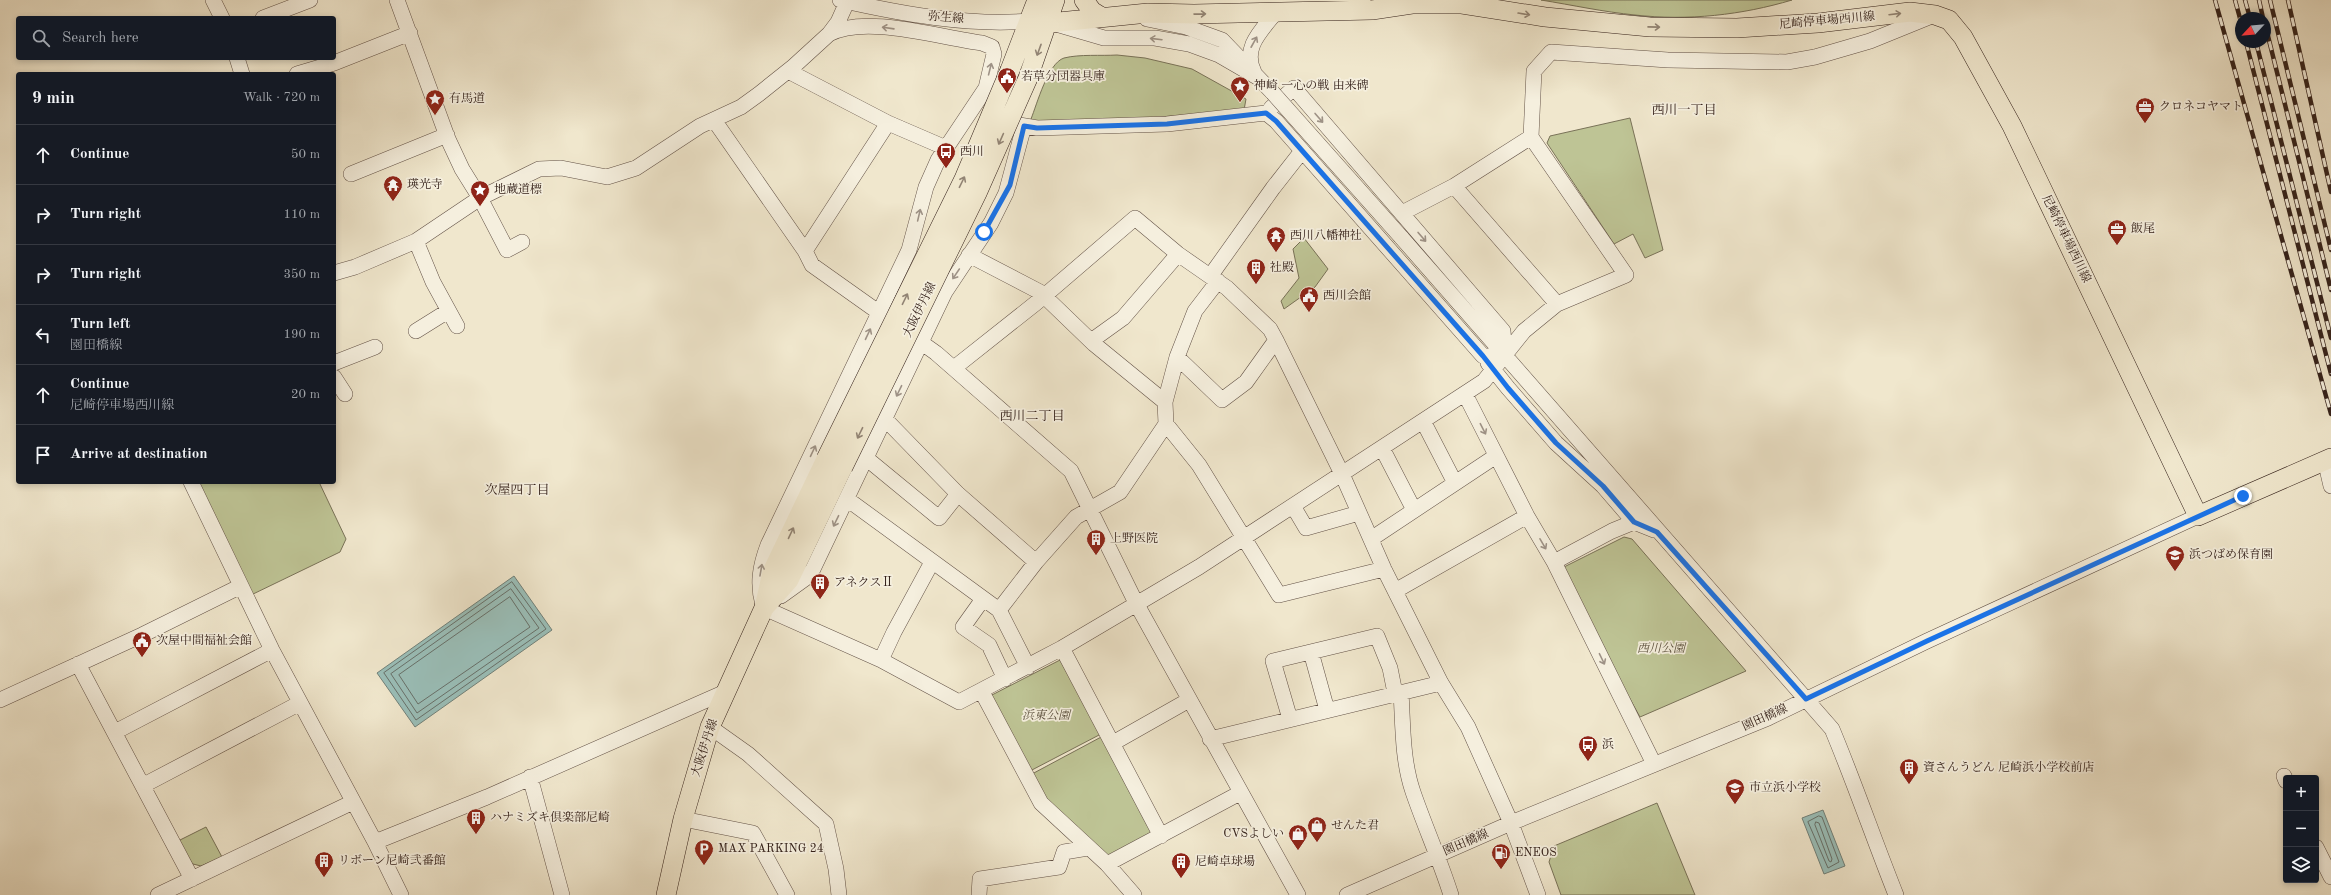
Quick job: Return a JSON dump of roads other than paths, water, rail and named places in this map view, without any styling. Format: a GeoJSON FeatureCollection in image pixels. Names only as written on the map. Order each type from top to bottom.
{"type":"FeatureCollection","features":[{"type":"Feature","properties":{"kind":"main road"},"geometry":{"type":"LineString","coordinates":[[1085,2],[1105,16]]}},
{"type":"Feature","properties":{"kind":"main road","name":"尼崎停車場西川線"},"geometry":{"type":"LineString","coordinates":[[1043,6],[1049,23],[1105,16],[1372,10],[1412,4],[1462,4],[1545,17],[1650,27],[1721,28],[1818,23],[1910,12],[1935,15],[1949,20],[1963,37],[2012,126],[2198,516]]}},
{"type":"Feature","properties":{"kind":"main road","name":"大阪伊丹線"},"geometry":{"type":"LineString","coordinates":[[835,463],[964,178],[1010,70],[1043,6]]}},
{"type":"Feature","properties":{"kind":"main road","name":"大阪伊丹線"},"geometry":{"type":"LineString","coordinates":[[666,895],[683,819],[710,727],[764,608],[772,572],[835,463],[978,191],[1028,78],[1049,23]]}},
{"type":"Feature","properties":{"kind":"main road"},"geometry":{"type":"LineString","coordinates":[[2198,516],[2328,459]]}},
{"type":"Feature","properties":{"kind":"street"},"geometry":{"type":"LineString","coordinates":[[213,0],[221,16]]}},
{"type":"Feature","properties":{"kind":"street"},"geometry":{"type":"LineString","coordinates":[[268,16],[310,0]]}},
{"type":"Feature","properties":{"kind":"street"},"geometry":{"type":"LineString","coordinates":[[397,0],[447,135],[462,169],[480,198],[504,252],[522,242]]}},
{"type":"Feature","properties":{"kind":"street"},"geometry":{"type":"LineString","coordinates":[[336,272],[355,267],[416,241],[480,198],[523,176],[543,169],[561,168],[607,177],[636,168],[700,126],[748,102],[788,71],[829,34],[838,22],[843,1]]}},
{"type":"Feature","properties":{"kind":"street","name":"弥生線"},"geometry":{"type":"LineString","coordinates":[[843,1],[929,17],[1010,22],[1043,6]]}},
{"type":"Feature","properties":{"kind":"street"},"geometry":{"type":"LineString","coordinates":[[1257,77],[1250,63],[1250,49],[1256,38],[1276,12]]}},
{"type":"Feature","properties":{"kind":"street"},"geometry":{"type":"LineString","coordinates":[[764,608],[881,660],[959,702],[982,692],[1062,648],[1243,538],[1465,394],[1484,381],[1524,331],[1557,304],[1626,275],[1531,137],[1534,70],[1551,52],[1668,60],[1787,62],[1815,57],[1870,41],[1935,15]]}},
{"type":"Feature","properties":{"kind":"street"},"geometry":{"type":"LineString","coordinates":[[1105,16],[1156,20],[1186,27],[1222,40],[1272,92],[1505,355],[1657,532],[1832,729],[1854,781],[1864,814],[1896,895]]}},
{"type":"Feature","properties":{"kind":"street"},"geometry":{"type":"LineString","coordinates":[[1049,23],[1104,38],[1155,38],[1189,44],[1219,55],[1257,77]]}},
{"type":"Feature","properties":{"kind":"street"},"geometry":{"type":"LineString","coordinates":[[764,608],[759,581],[765,552],[909,250],[926,187],[946,148],[986,88],[994,54],[994,50],[990,46],[943,36],[866,25],[843,28],[829,34]]}},
{"type":"Feature","properties":{"kind":"street"},"geometry":{"type":"LineString","coordinates":[[304,72],[334,63],[410,33]]}},
{"type":"Feature","properties":{"kind":"street"},"geometry":{"type":"LineString","coordinates":[[238,60],[241,72]]}},
{"type":"Feature","properties":{"kind":"street"},"geometry":{"type":"LineString","coordinates":[[788,71],[888,124],[946,148]]}},
{"type":"Feature","properties":{"kind":"street"},"geometry":{"type":"LineString","coordinates":[[976,105],[1024,126],[1037,128],[1145,125],[1266,113],[1294,88],[1503,331],[1505,355]]}},
{"type":"Feature","properties":{"kind":"street"},"geometry":{"type":"LineString","coordinates":[[1266,113],[1276,121],[1483,356],[1493,370],[1556,443],[1603,486],[1634,522],[1657,532]]}},
{"type":"Feature","properties":{"kind":"street"},"geometry":{"type":"LineString","coordinates":[[714,120],[805,251],[812,266],[879,312],[954,368],[1071,471],[1092,510],[1136,603],[1210,739],[1298,895]]}},
{"type":"Feature","properties":{"kind":"street"},"geometry":{"type":"LineString","coordinates":[[805,251],[888,124]]}},
{"type":"Feature","properties":{"kind":"street"},"geometry":{"type":"LineString","coordinates":[[764,608],[798,584],[813,569],[948,287],[993,219],[1010,185],[1024,126]]}},
{"type":"Feature","properties":{"kind":"street"},"geometry":{"type":"LineString","coordinates":[[351,174],[447,135]]}},
{"type":"Feature","properties":{"kind":"street"},"geometry":{"type":"LineString","coordinates":[[1402,213],[1454,186],[1531,137]]}},
{"type":"Feature","properties":{"kind":"street"},"geometry":{"type":"LineString","coordinates":[[1302,151],[1273,188],[1195,311],[1177,357],[1165,402],[1166,424],[1199,465],[1279,594],[1384,569]]}},
{"type":"Feature","properties":{"kind":"street"},"geometry":{"type":"LineString","coordinates":[[1454,186],[1557,304]]}},
{"type":"Feature","properties":{"kind":"street"},"geometry":{"type":"LineString","coordinates":[[954,368],[1045,295],[1135,218],[1178,254],[1215,278],[1270,329],[1276,340],[1342,474],[1384,569],[1441,683],[1468,727],[1511,823],[1538,895]]}},
{"type":"Feature","properties":{"kind":"street"},"geometry":{"type":"LineString","coordinates":[[416,241],[448,311],[457,326]]}},
{"type":"Feature","properties":{"kind":"street"},"geometry":{"type":"LineString","coordinates":[[1091,341],[1123,318],[1178,254]]}},
{"type":"Feature","properties":{"kind":"street"},"geometry":{"type":"LineString","coordinates":[[969,255],[1045,295],[1091,341],[1165,402]]}},
{"type":"Feature","properties":{"kind":"street"},"geometry":{"type":"LineString","coordinates":[[416,331],[448,311]]}},
{"type":"Feature","properties":{"kind":"street"},"geometry":{"type":"LineString","coordinates":[[1177,357],[1222,400],[1246,382],[1276,340]]}},
{"type":"Feature","properties":{"kind":"street"},"geometry":{"type":"LineString","coordinates":[[336,362],[375,347]]}},
{"type":"Feature","properties":{"kind":"street"},"geometry":{"type":"LineString","coordinates":[[1483,356],[1505,355]]}},
{"type":"Feature","properties":{"kind":"street"},"geometry":{"type":"LineString","coordinates":[[336,380],[345,394]]}},
{"type":"Feature","properties":{"kind":"street"},"geometry":{"type":"LineString","coordinates":[[1465,394],[1527,516],[1554,562],[1654,764]]}},
{"type":"Feature","properties":{"kind":"street"},"geometry":{"type":"LineString","coordinates":[[885,419],[958,494],[1036,562]]}},
{"type":"Feature","properties":{"kind":"street"},"geometry":{"type":"LineString","coordinates":[[1423,421],[1455,483]]}},
{"type":"Feature","properties":{"kind":"street"},"geometry":{"type":"LineString","coordinates":[[998,610],[1036,562],[1076,517],[1092,510],[1120,492],[1166,424]]}},
{"type":"Feature","properties":{"kind":"street"},"geometry":{"type":"LineString","coordinates":[[1382,448],[1414,510]]}},
{"type":"Feature","properties":{"kind":"street"},"geometry":{"type":"LineString","coordinates":[[1371,539],[1496,456]]}},
{"type":"Feature","properties":{"kind":"street"},"geometry":{"type":"LineString","coordinates":[[866,458],[940,518],[958,494]]}},
{"type":"Feature","properties":{"kind":"street"},"geometry":{"type":"LineString","coordinates":[[2328,459],[2331,486]]}},
{"type":"Feature","properties":{"kind":"street"},"geometry":{"type":"LineString","coordinates":[[192,484],[272,650],[375,842],[401,895]]}},
{"type":"Feature","properties":{"kind":"street"},"geometry":{"type":"LineString","coordinates":[[847,499],[998,610],[1028,666]]}},
{"type":"Feature","properties":{"kind":"street"},"geometry":{"type":"LineString","coordinates":[[1292,506],[1306,528],[1359,513]]}},
{"type":"Feature","properties":{"kind":"street"},"geometry":{"type":"LineString","coordinates":[[1395,591],[1527,516]]}},
{"type":"Feature","properties":{"kind":"street","name":"園田橋線"},"geometry":{"type":"LineString","coordinates":[[1347,895],[1511,823],[1768,718],[2198,516]]}},
{"type":"Feature","properties":{"kind":"street"},"geometry":{"type":"LineString","coordinates":[[1554,562],[1634,522]]}},
{"type":"Feature","properties":{"kind":"street"},"geometry":{"type":"LineString","coordinates":[[881,660],[897,625],[932,562]]}},
{"type":"Feature","properties":{"kind":"street"},"geometry":{"type":"LineString","coordinates":[[0,700],[241,586]]}},
{"type":"Feature","properties":{"kind":"street"},"geometry":{"type":"LineString","coordinates":[[983,599],[963,627],[988,645],[1005,679]]}},
{"type":"Feature","properties":{"kind":"street"},"geometry":{"type":"LineString","coordinates":[[1290,719],[1273,661],[1377,636],[1398,692],[1405,750],[1413,791],[1439,854],[1451,895]]}},
{"type":"Feature","properties":{"kind":"street"},"geometry":{"type":"LineString","coordinates":[[1062,648],[1162,836]]}},
{"type":"Feature","properties":{"kind":"street"},"geometry":{"type":"LineString","coordinates":[[115,732],[272,650]]}},
{"type":"Feature","properties":{"kind":"street"},"geometry":{"type":"LineString","coordinates":[[1311,652],[1327,710]]}},
{"type":"Feature","properties":{"kind":"street"},"geometry":{"type":"LineString","coordinates":[[78,664],[144,785],[192,879]]}},
{"type":"Feature","properties":{"kind":"street"},"geometry":{"type":"LineString","coordinates":[[1210,739],[1398,692],[1441,683]]}},
{"type":"Feature","properties":{"kind":"street"},"geometry":{"type":"LineString","coordinates":[[375,842],[530,778],[725,692]]}},
{"type":"Feature","properties":{"kind":"street"},"geometry":{"type":"LineString","coordinates":[[982,692],[1041,803],[1107,864],[1134,895]]}},
{"type":"Feature","properties":{"kind":"street"},"geometry":{"type":"LineString","coordinates":[[1113,742],[1189,700]]}},
{"type":"Feature","properties":{"kind":"street"},"geometry":{"type":"LineString","coordinates":[[144,785],[300,703]]}},
{"type":"Feature","properties":{"kind":"street"},"geometry":{"type":"LineString","coordinates":[[710,727],[748,754],[826,824],[836,869],[839,895]]}},
{"type":"Feature","properties":{"kind":"street"},"geometry":{"type":"LineString","coordinates":[[530,778],[562,895]]}},
{"type":"Feature","properties":{"kind":"street"},"geometry":{"type":"LineString","coordinates":[[1107,864],[1162,836],[1240,793]]}},
{"type":"Feature","properties":{"kind":"street"},"geometry":{"type":"LineString","coordinates":[[158,895],[353,802]]}},
{"type":"Feature","properties":{"kind":"street"},"geometry":{"type":"LineString","coordinates":[[683,819],[753,833],[787,895]]}},
{"type":"Feature","properties":{"kind":"street"},"geometry":{"type":"LineString","coordinates":[[979,895],[980,879],[1059,867],[1064,852],[1088,848]]}},
{"type":"Feature","properties":{"kind":"street"},"geometry":{"type":"LineString","coordinates":[[2319,853],[2331,877]]}},
{"type":"Feature","properties":{"kind":"water"},"geometry":{"type":"Polygon","coordinates":[[[514,576],[552,630],[415,727],[377,673],[514,576]]]}},
{"type":"Feature","properties":{"kind":"water"},"geometry":{"type":"Polygon","coordinates":[[[1823,810],[1845,866],[1824,874],[1802,818],[1823,810]]]}},
{"type":"Feature","properties":{"kind":"railway"},"geometry":{"type":"LineString","coordinates":[[2215,0],[2331,414]]}},
{"type":"Feature","properties":{"kind":"railway"},"geometry":{"type":"LineString","coordinates":[[2235,0],[2238,12]]}},
{"type":"Feature","properties":{"kind":"railway"},"geometry":{"type":"LineString","coordinates":[[2245,0],[2248,12]]}},
{"type":"Feature","properties":{"kind":"railway"},"geometry":{"type":"LineString","coordinates":[[2259,0],[2262,12]]}},
{"type":"Feature","properties":{"kind":"railway"},"geometry":{"type":"LineString","coordinates":[[2270,0],[2331,250]]}},
{"type":"Feature","properties":{"kind":"railway"},"geometry":{"type":"LineString","coordinates":[[2288,0],[2331,192]]}},
{"type":"Feature","properties":{"kind":"railway"},"geometry":{"type":"LineString","coordinates":[[2248,48],[2331,374]]}},
{"type":"Feature","properties":{"kind":"railway"},"geometry":{"type":"LineString","coordinates":[[2258,48],[2331,338]]}},
{"type":"Feature","properties":{"kind":"railway"},"geometry":{"type":"LineString","coordinates":[[2271,48],[2331,290]]}},
{"type":"Feature","properties":{"kind":"place","name":"若草分団器具庫"},"geometry":{"type":"Point","coordinates":[1007,94]}},
{"type":"Feature","properties":{"kind":"place","name":"神崎 一心の戦 由来碑"},"geometry":{"type":"Point","coordinates":[1240,103]}},
{"type":"Feature","properties":{"kind":"place","name":"有馬道"},"geometry":{"type":"Point","coordinates":[435,116]}},
{"type":"Feature","properties":{"kind":"place","name":"クロネコヤマト"},"geometry":{"type":"Point","coordinates":[2145,124]}},
{"type":"Feature","properties":{"kind":"place","name":"西川"},"geometry":{"type":"Point","coordinates":[946,169]}},
{"type":"Feature","properties":{"kind":"place","name":"瑛光寺"},"geometry":{"type":"Point","coordinates":[393,202]}},
{"type":"Feature","properties":{"kind":"place","name":"地蔵道標"},"geometry":{"type":"Point","coordinates":[480,207]}},
{"type":"Feature","properties":{"kind":"place","name":"飯尾"},"geometry":{"type":"Point","coordinates":[2117,246]}},
{"type":"Feature","properties":{"kind":"place","name":"西川八幡神社"},"geometry":{"type":"Point","coordinates":[1276,253]}},
{"type":"Feature","properties":{"kind":"place","name":"社殿"},"geometry":{"type":"Point","coordinates":[1256,285]}},
{"type":"Feature","properties":{"kind":"place","name":"西川会館"},"geometry":{"type":"Point","coordinates":[1309,313]}},
{"type":"Feature","properties":{"kind":"place","name":"上野医院"},"geometry":{"type":"Point","coordinates":[1096,556]}},
{"type":"Feature","properties":{"kind":"place","name":"浜つばめ保育園"},"geometry":{"type":"Point","coordinates":[2175,572]}},
{"type":"Feature","properties":{"kind":"place","name":"アネクスⅡ"},"geometry":{"type":"Point","coordinates":[820,600]}},
{"type":"Feature","properties":{"kind":"place","name":"次屋中間福祉会館"},"geometry":{"type":"Point","coordinates":[142,658]}},
{"type":"Feature","properties":{"kind":"place","name":"浜"},"geometry":{"type":"Point","coordinates":[1588,762]}},
{"type":"Feature","properties":{"kind":"place","name":"資さんうどん 尼崎浜小学校前店"},"geometry":{"type":"Point","coordinates":[1909,785]}},
{"type":"Feature","properties":{"kind":"place","name":"市立浜小学校"},"geometry":{"type":"Point","coordinates":[1735,805]}},
{"type":"Feature","properties":{"kind":"place","name":"ハナミズキ倶楽部尼崎"},"geometry":{"type":"Point","coordinates":[476,835]}},
{"type":"Feature","properties":{"kind":"place","name":"せんた君"},"geometry":{"type":"Point","coordinates":[1317,843]}},
{"type":"Feature","properties":{"kind":"place","name":"CVSよしい"},"geometry":{"type":"Point","coordinates":[1298,851]}},
{"type":"Feature","properties":{"kind":"place","name":"MAX PARKING 24"},"geometry":{"type":"Point","coordinates":[704,866]}},
{"type":"Feature","properties":{"kind":"place","name":"ENEOS"},"geometry":{"type":"Point","coordinates":[1501,870]}},
{"type":"Feature","properties":{"kind":"place","name":"リボーン尼崎弐番館"},"geometry":{"type":"Point","coordinates":[324,878]}},
{"type":"Feature","properties":{"kind":"place","name":"尼崎卓球場"},"geometry":{"type":"Point","coordinates":[1181,879]}},
{"type":"Feature","properties":{"kind":"district","name":"西川一丁目"},"geometry":{"type":"Point","coordinates":[1684,110]}},
{"type":"Feature","properties":{"kind":"district","name":"西川二丁目"},"geometry":{"type":"Point","coordinates":[1032,416]}},
{"type":"Feature","properties":{"kind":"district","name":"次屋四丁目"},"geometry":{"type":"Point","coordinates":[517,490]}},
{"type":"Feature","properties":{"kind":"park label","name":"西川公園"},"geometry":{"type":"Point","coordinates":[1661,649]}},
{"type":"Feature","properties":{"kind":"park label","name":"浜東公園"},"geometry":{"type":"Point","coordinates":[1046,716]}}]}
